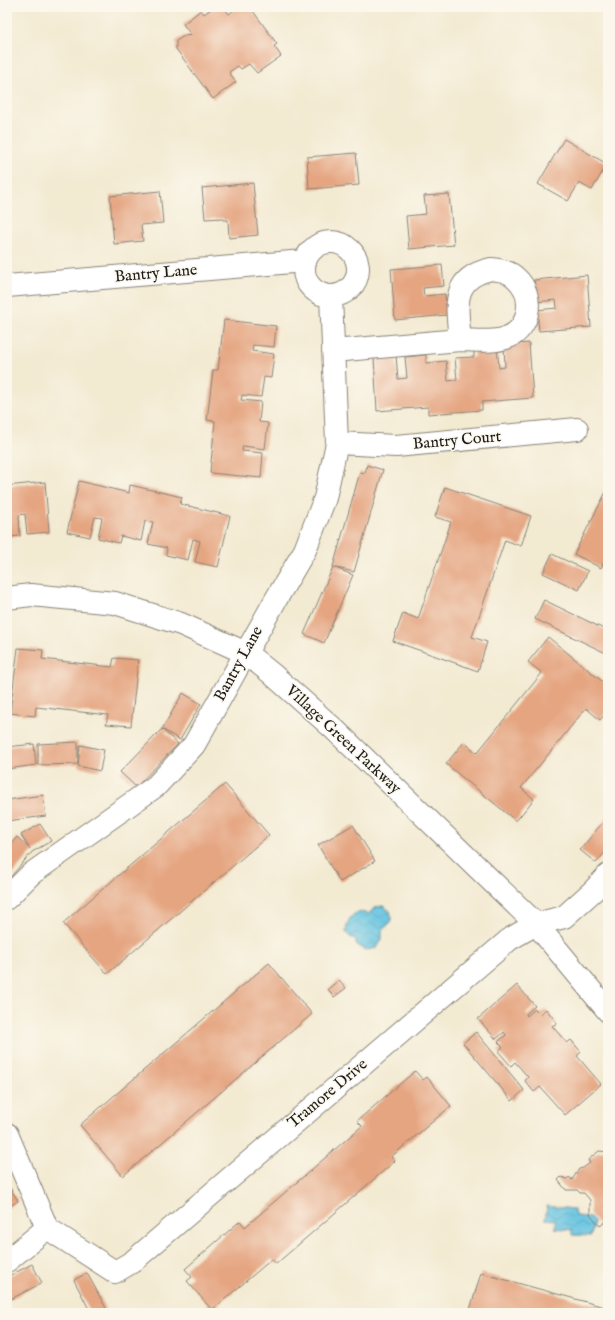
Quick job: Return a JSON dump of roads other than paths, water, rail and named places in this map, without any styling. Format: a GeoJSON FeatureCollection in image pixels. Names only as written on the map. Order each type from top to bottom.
{"type":"FeatureCollection","features":[{"type":"Feature","properties":{"kind":"street"},"geometry":{"type":"LineString","coordinates":[[323,242],[342,244],[355,256],[358,274],[354,283],[348,290],[340,295],[331,296],[322,295],[309,286],[303,270],[304,261],[308,253],[323,242]]}},
{"type":"Feature","properties":{"kind":"street","name":"Bantry Lane"},"geometry":{"type":"LineString","coordinates":[[7,286],[304,261]]}},
{"type":"Feature","properties":{"kind":"street","name":"Bantry Lane"},"geometry":{"type":"LineString","coordinates":[[7,898],[31,874],[156,786],[194,745],[305,550],[325,498],[337,443],[332,351],[331,296]]}},
{"type":"Feature","properties":{"kind":"street"},"geometry":{"type":"LineString","coordinates":[[332,351],[422,342],[460,340]]}},
{"type":"Feature","properties":{"kind":"street","name":"Bantry Court"},"geometry":{"type":"LineString","coordinates":[[337,443],[396,446],[577,429]]}},
{"type":"Feature","properties":{"kind":"street","name":"Village Green Parkway"},"geometry":{"type":"LineString","coordinates":[[7,598],[31,595],[115,602],[182,624],[246,653],[334,729],[536,924],[608,1012]]}},
{"type":"Feature","properties":{"kind":"street","name":"Tramore Drive"},"geometry":{"type":"LineString","coordinates":[[47,1228],[115,1272],[132,1262],[505,944],[536,924],[564,917],[593,891],[608,875]]}},
{"type":"Feature","properties":{"kind":"street"},"geometry":{"type":"LineString","coordinates":[[7,1134],[47,1228],[7,1261]]}},
{"type":"Feature","properties":{"kind":"water"},"geometry":{"type":"Polygon","coordinates":[[[383,906],[390,911],[390,922],[382,930],[382,939],[377,948],[365,950],[356,944],[356,939],[350,937],[346,932],[348,923],[352,916],[359,912],[368,914],[376,907],[383,906]]]}},
{"type":"Feature","properties":{"kind":"water"},"geometry":{"type":"Polygon","coordinates":[[[547,1206],[574,1209],[575,1216],[590,1217],[594,1221],[591,1236],[572,1235],[572,1230],[555,1228],[556,1220],[545,1219],[547,1206]]]}}]}
